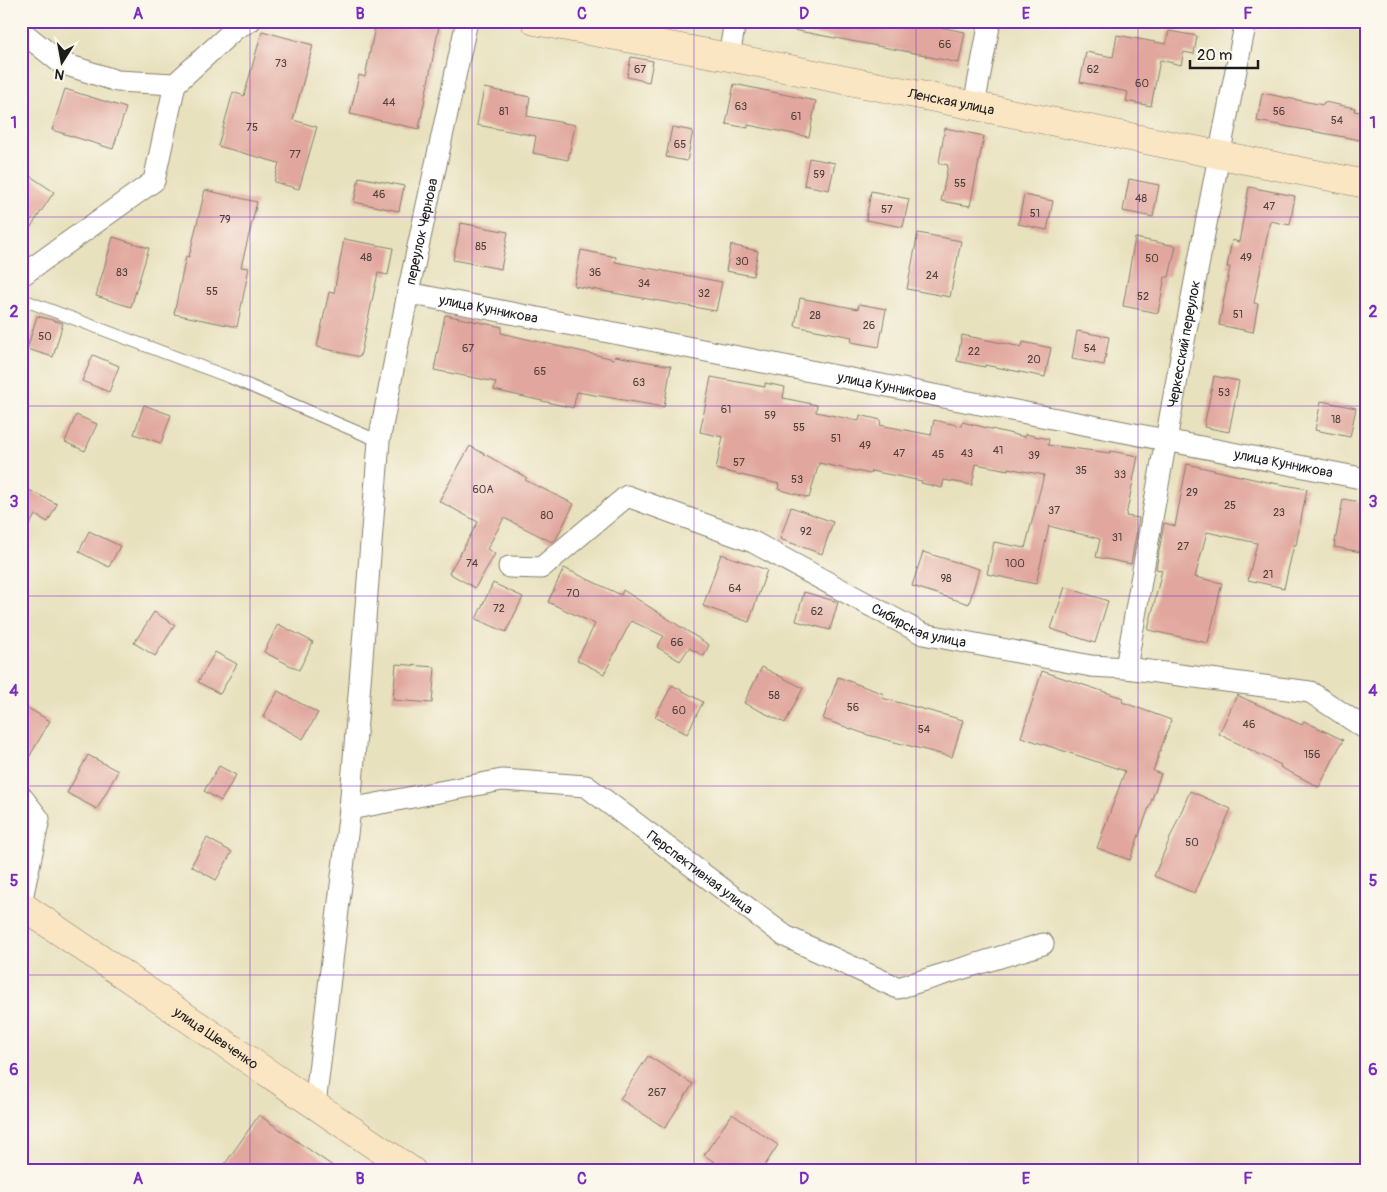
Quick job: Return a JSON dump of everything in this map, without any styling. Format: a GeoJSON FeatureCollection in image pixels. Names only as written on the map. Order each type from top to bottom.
{"type":"FeatureCollection","features":[{"type":"Feature","properties":{"kind":"street"},"geometry":{"type":"LineString","coordinates":[[21,276],[154,181],[175,84],[236,28],[250,21]]}},
{"type":"Feature","properties":{"kind":"street","name":"переулок Чернова"},"geometry":{"type":"LineString","coordinates":[[314,1104],[350,809],[378,441],[467,21]]}},
{"type":"Feature","properties":{"kind":"street","name":"Ленская улица"},"geometry":{"type":"LineString","coordinates":[[535,21],[974,105],[1366,184]]}},
{"type":"Feature","properties":{"kind":"street"},"geometry":{"type":"LineString","coordinates":[[728,57],[735,21]]}},
{"type":"Feature","properties":{"kind":"street"},"geometry":{"type":"LineString","coordinates":[[974,105],[990,21]]}},
{"type":"Feature","properties":{"kind":"street","name":"Черкесский переулок"},"geometry":{"type":"LineString","coordinates":[[1126,668],[1165,440],[1246,21]]}},
{"type":"Feature","properties":{"kind":"street"},"geometry":{"type":"LineString","coordinates":[[21,31],[61,63],[116,81],[175,84]]}},
{"type":"Feature","properties":{"kind":"street","name":"улица Кунникова"},"geometry":{"type":"LineString","coordinates":[[408,293],[1366,479]]}},
{"type":"Feature","properties":{"kind":"street","name":"Сибирская улица"},"geometry":{"type":"LineString","coordinates":[[509,567],[541,568],[628,496],[752,542],[923,634],[1091,666],[1126,668],[1310,692],[1366,729]]}},
{"type":"Feature","properties":{"kind":"street","name":"Перспективная улица"},"geometry":{"type":"LineString","coordinates":[[350,809],[502,780],[586,786],[785,936],[898,988],[1043,944]]}},
{"type":"Feature","properties":{"kind":"street"},"geometry":{"type":"LineString","coordinates":[[21,796],[39,819],[21,904]]}},
{"type":"Feature","properties":{"kind":"street","name":"улица Шевченко"},"geometry":{"type":"LineString","coordinates":[[21,904],[412,1171]]}},
{"type":"Feature","properties":{"kind":"lane"},"geometry":{"type":"LineString","coordinates":[[21,299],[229,377],[378,441]]}},
{"type":"Feature","properties":{"kind":"building"},"geometry":{"type":"Polygon","coordinates":[[[376,21],[440,21],[419,129],[350,114],[359,75],[365,77],[376,21]]]}},
{"type":"Feature","properties":{"kind":"building"},"geometry":{"type":"Polygon","coordinates":[[[794,21],[923,21],[923,24],[965,32],[959,63],[793,30],[794,21]]]}},
{"type":"Feature","properties":{"kind":"building"},"geometry":{"type":"Polygon","coordinates":[[[262,31],[313,45],[293,120],[317,127],[299,189],[274,182],[279,163],[218,146],[233,92],[244,96],[262,31]]]}},
{"type":"Feature","properties":{"kind":"building"},"geometry":{"type":"Polygon","coordinates":[[[1169,31],[1197,36],[1194,54],[1184,52],[1181,65],[1160,60],[1151,106],[1126,101],[1128,92],[1080,82],[1086,52],[1113,57],[1117,35],[1166,44],[1169,31]]]}},
{"type":"Feature","properties":{"kind":"building"},"geometry":{"type":"Polygon","coordinates":[[[631,57],[653,61],[649,82],[627,77],[631,57]]]}},
{"type":"Feature","properties":{"kind":"building"},"geometry":{"type":"Polygon","coordinates":[[[734,84],[816,101],[809,137],[748,125],[748,128],[726,124],[734,84]]]}},
{"type":"Feature","properties":{"kind":"building"},"geometry":{"type":"Polygon","coordinates":[[[484,88],[530,97],[527,116],[575,125],[568,160],[533,153],[536,136],[477,125],[484,88]]]}},
{"type":"Feature","properties":{"kind":"building"},"geometry":{"type":"Polygon","coordinates":[[[65,89],[126,108],[113,149],[52,130],[65,89]]]}},
{"type":"Feature","properties":{"kind":"building"},"geometry":{"type":"Polygon","coordinates":[[[1262,93],[1323,105],[1324,102],[1355,108],[1354,111],[1366,113],[1366,141],[1257,121],[1262,93]]]}},
{"type":"Feature","properties":{"kind":"building"},"geometry":{"type":"Polygon","coordinates":[[[672,127],[693,131],[687,161],[666,157],[672,127]]]}},
{"type":"Feature","properties":{"kind":"building"},"geometry":{"type":"Polygon","coordinates":[[[945,128],[984,136],[970,206],[941,201],[948,165],[939,163],[945,128]]]}},
{"type":"Feature","properties":{"kind":"building"},"geometry":{"type":"Polygon","coordinates":[[[809,158],[835,163],[829,190],[804,185],[809,158]]]}},
{"type":"Feature","properties":{"kind":"building"},"geometry":{"type":"Polygon","coordinates":[[[21,170],[54,192],[21,242],[21,170]]]}},
{"type":"Feature","properties":{"kind":"building"},"geometry":{"type":"Polygon","coordinates":[[[359,177],[404,186],[399,211],[354,202],[359,177]]]}},
{"type":"Feature","properties":{"kind":"building"},"geometry":{"type":"Polygon","coordinates":[[[1129,179],[1159,185],[1153,217],[1123,211],[1129,179]]]}},
{"type":"Feature","properties":{"kind":"building"},"geometry":{"type":"Polygon","coordinates":[[[1249,187],[1295,196],[1290,225],[1270,221],[1254,303],[1258,304],[1253,332],[1219,325],[1230,267],[1227,267],[1232,240],[1239,242],[1249,187]]]}},
{"type":"Feature","properties":{"kind":"building"},"geometry":{"type":"Polygon","coordinates":[[[205,190],[257,202],[241,267],[249,268],[237,327],[174,314],[186,256],[189,257],[205,190]]]}},
{"type":"Feature","properties":{"kind":"building"},"geometry":{"type":"Polygon","coordinates":[[[871,191],[909,199],[903,227],[866,220],[871,191]]]}},
{"type":"Feature","properties":{"kind":"building"},"geometry":{"type":"Polygon","coordinates":[[[1024,195],[1053,201],[1047,230],[1018,224],[1024,195]]]}},
{"type":"Feature","properties":{"kind":"building"},"geometry":{"type":"Polygon","coordinates":[[[461,223],[508,232],[501,269],[453,260],[461,223]]]}},
{"type":"Feature","properties":{"kind":"building"},"geometry":{"type":"Polygon","coordinates":[[[918,233],[961,241],[950,297],[907,289],[918,233]]]}},
{"type":"Feature","properties":{"kind":"building"},"geometry":{"type":"Polygon","coordinates":[[[113,237],[149,248],[131,307],[96,296],[113,237]]]}},
{"type":"Feature","properties":{"kind":"building"},"geometry":{"type":"Polygon","coordinates":[[[1135,238],[1176,246],[1169,277],[1165,277],[1158,313],[1123,306],[1135,238]]]}},
{"type":"Feature","properties":{"kind":"building"},"geometry":{"type":"Polygon","coordinates":[[[344,239],[393,248],[388,275],[378,273],[360,357],[317,347],[329,292],[334,293],[344,239]]]}},
{"type":"Feature","properties":{"kind":"building"},"geometry":{"type":"Polygon","coordinates":[[[731,245],[758,251],[753,276],[726,271],[731,245]]]}},
{"type":"Feature","properties":{"kind":"building"},"geometry":{"type":"Polygon","coordinates":[[[581,250],[616,257],[615,262],[722,282],[716,311],[574,286],[581,250]]]}},
{"type":"Feature","properties":{"kind":"building"},"geometry":{"type":"Polygon","coordinates":[[[800,298],[858,309],[859,304],[886,309],[879,347],[851,342],[852,337],[795,326],[800,298]]]}},
{"type":"Feature","properties":{"kind":"building"},"geometry":{"type":"Polygon","coordinates":[[[445,315],[502,327],[501,333],[614,359],[615,356],[671,366],[664,407],[577,392],[573,408],[494,390],[496,382],[434,370],[445,315]]]}},
{"type":"Feature","properties":{"kind":"building"},"geometry":{"type":"Polygon","coordinates":[[[37,316],[63,323],[53,357],[27,349],[37,316]]]}},
{"type":"Feature","properties":{"kind":"building"},"geometry":{"type":"Polygon","coordinates":[[[1077,331],[1109,337],[1104,365],[1072,359],[1077,331]]]}},
{"type":"Feature","properties":{"kind":"building"},"geometry":{"type":"Polygon","coordinates":[[[962,335],[1022,347],[1023,342],[1051,348],[1045,377],[957,361],[962,335]]]}},
{"type":"Feature","properties":{"kind":"building"},"geometry":{"type":"Polygon","coordinates":[[[93,355],[119,366],[109,392],[82,381],[93,355]]]}},
{"type":"Feature","properties":{"kind":"building"},"geometry":{"type":"Polygon","coordinates":[[[1214,376],[1239,381],[1229,432],[1204,427],[1214,376]]]}},
{"type":"Feature","properties":{"kind":"building"},"geometry":{"type":"Polygon","coordinates":[[[711,377],[765,387],[765,383],[785,387],[783,398],[817,405],[816,412],[859,421],[860,415],[881,420],[880,425],[931,435],[934,420],[961,426],[962,422],[1025,437],[1025,434],[1049,439],[1048,445],[1110,453],[1110,451],[1138,456],[1126,516],[1139,518],[1131,564],[1096,557],[1100,539],[1049,526],[1036,584],[987,574],[994,542],[1025,548],[1044,475],[976,464],[972,485],[944,480],[942,488],[921,483],[922,481],[871,471],[870,474],[819,463],[809,498],[778,489],[779,484],[716,469],[723,437],[700,432],[711,377]]]}},
{"type":"Feature","properties":{"kind":"building"},"geometry":{"type":"Polygon","coordinates":[[[1321,401],[1356,408],[1350,437],[1315,430],[1321,401]]]}},
{"type":"Feature","properties":{"kind":"building"},"geometry":{"type":"Polygon","coordinates":[[[144,405],[171,415],[161,443],[134,434],[144,405]]]}},
{"type":"Feature","properties":{"kind":"building"},"geometry":{"type":"Polygon","coordinates":[[[76,415],[97,424],[85,451],[65,442],[76,415]]]}},
{"type":"Feature","properties":{"kind":"building"},"geometry":{"type":"Polygon","coordinates":[[[470,446],[527,478],[525,480],[574,504],[556,539],[552,542],[504,518],[487,549],[495,554],[475,588],[449,573],[478,522],[439,501],[470,446]]]}},
{"type":"Feature","properties":{"kind":"building"},"geometry":{"type":"Polygon","coordinates":[[[1187,464],[1307,489],[1296,545],[1294,545],[1284,588],[1248,580],[1257,543],[1207,532],[1195,577],[1222,583],[1208,643],[1148,630],[1162,570],[1156,569],[1164,523],[1175,526],[1187,464]]]}},
{"type":"Feature","properties":{"kind":"building"},"geometry":{"type":"Polygon","coordinates":[[[21,486],[57,504],[48,522],[35,515],[21,541],[21,486]]]}},
{"type":"Feature","properties":{"kind":"building"},"geometry":{"type":"Polygon","coordinates":[[[1343,499],[1366,503],[1366,553],[1334,547],[1343,499]]]}},
{"type":"Feature","properties":{"kind":"building"},"geometry":{"type":"Polygon","coordinates":[[[791,507],[833,522],[822,554],[780,539],[791,507]]]}},
{"type":"Feature","properties":{"kind":"building"},"geometry":{"type":"Polygon","coordinates":[[[89,531],[120,546],[109,567],[79,552],[89,531]]]}},
{"type":"Feature","properties":{"kind":"building"},"geometry":{"type":"Polygon","coordinates":[[[923,552],[979,569],[969,604],[912,586],[923,552]]]}},
{"type":"Feature","properties":{"kind":"building"},"geometry":{"type":"Polygon","coordinates":[[[721,554],[767,570],[749,622],[703,606],[721,554]]]}},
{"type":"Feature","properties":{"kind":"building"},"geometry":{"type":"Polygon","coordinates":[[[564,568],[621,595],[623,590],[709,645],[704,656],[689,648],[680,661],[657,647],[664,636],[631,621],[604,674],[577,660],[595,624],[548,602],[564,568]]]}},
{"type":"Feature","properties":{"kind":"building"},"geometry":{"type":"Polygon","coordinates":[[[493,583],[523,597],[506,632],[476,619],[493,583]]]}},
{"type":"Feature","properties":{"kind":"building"},"geometry":{"type":"Polygon","coordinates":[[[1065,587],[1108,601],[1095,643],[1051,629],[1065,587]]]}},
{"type":"Feature","properties":{"kind":"building"},"geometry":{"type":"Polygon","coordinates":[[[804,592],[838,602],[830,630],[796,621],[804,592]]]}},
{"type":"Feature","properties":{"kind":"building"},"geometry":{"type":"Polygon","coordinates":[[[154,612],[175,625],[155,656],[134,643],[154,612]]]}},
{"type":"Feature","properties":{"kind":"building"},"geometry":{"type":"Polygon","coordinates":[[[278,624],[313,642],[299,670],[264,652],[278,624]]]}},
{"type":"Feature","properties":{"kind":"building"},"geometry":{"type":"Polygon","coordinates":[[[215,652],[237,664],[220,694],[198,682],[215,652]]]}},
{"type":"Feature","properties":{"kind":"building"},"geometry":{"type":"Polygon","coordinates":[[[396,664],[435,667],[432,703],[393,700],[396,664]]]}},
{"type":"Feature","properties":{"kind":"building"},"geometry":{"type":"Polygon","coordinates":[[[762,667],[803,688],[785,723],[744,703],[762,667]]]}},
{"type":"Feature","properties":{"kind":"building"},"geometry":{"type":"Polygon","coordinates":[[[1042,671],[1123,698],[1122,702],[1171,720],[1153,771],[1161,774],[1130,860],[1097,848],[1125,771],[1021,737],[1042,671]]]}},
{"type":"Feature","properties":{"kind":"building"},"geometry":{"type":"Polygon","coordinates":[[[838,677],[884,694],[882,698],[963,720],[952,757],[868,735],[823,719],[838,677]]]}},
{"type":"Feature","properties":{"kind":"building"},"geometry":{"type":"Polygon","coordinates":[[[672,685],[703,702],[687,734],[655,717],[672,685]]]}},
{"type":"Feature","properties":{"kind":"building"},"geometry":{"type":"Polygon","coordinates":[[[278,691],[318,713],[303,739],[263,717],[278,691]]]}},
{"type":"Feature","properties":{"kind":"building"},"geometry":{"type":"Polygon","coordinates":[[[1237,695],[1302,725],[1304,721],[1343,740],[1319,787],[1280,767],[1281,765],[1219,734],[1237,695]]]}},
{"type":"Feature","properties":{"kind":"building"},"geometry":{"type":"Polygon","coordinates":[[[21,704],[50,721],[21,771],[21,704]]]}},
{"type":"Feature","properties":{"kind":"building"},"geometry":{"type":"Polygon","coordinates":[[[88,755],[118,771],[97,809],[67,793],[88,755]]]}},
{"type":"Feature","properties":{"kind":"building"},"geometry":{"type":"Polygon","coordinates":[[[219,766],[236,775],[221,801],[204,791],[219,766]]]}},
{"type":"Feature","properties":{"kind":"building"},"geometry":{"type":"Polygon","coordinates":[[[1190,791],[1231,809],[1194,893],[1154,876],[1190,791]]]}},
{"type":"Feature","properties":{"kind":"building"},"geometry":{"type":"Polygon","coordinates":[[[207,838],[232,852],[216,880],[191,866],[207,838]]]}},
{"type":"Feature","properties":{"kind":"building"},"geometry":{"type":"Polygon","coordinates":[[[648,1056],[693,1084],[665,1128],[620,1099],[648,1056]]]}},
{"type":"Feature","properties":{"kind":"building"},"geometry":{"type":"Polygon","coordinates":[[[732,1114],[778,1145],[761,1171],[727,1171],[704,1155],[732,1114]]]}},
{"type":"Feature","properties":{"kind":"building"},"geometry":{"type":"Polygon","coordinates":[[[259,1115],[340,1171],[220,1171],[259,1115]]]}}]}
